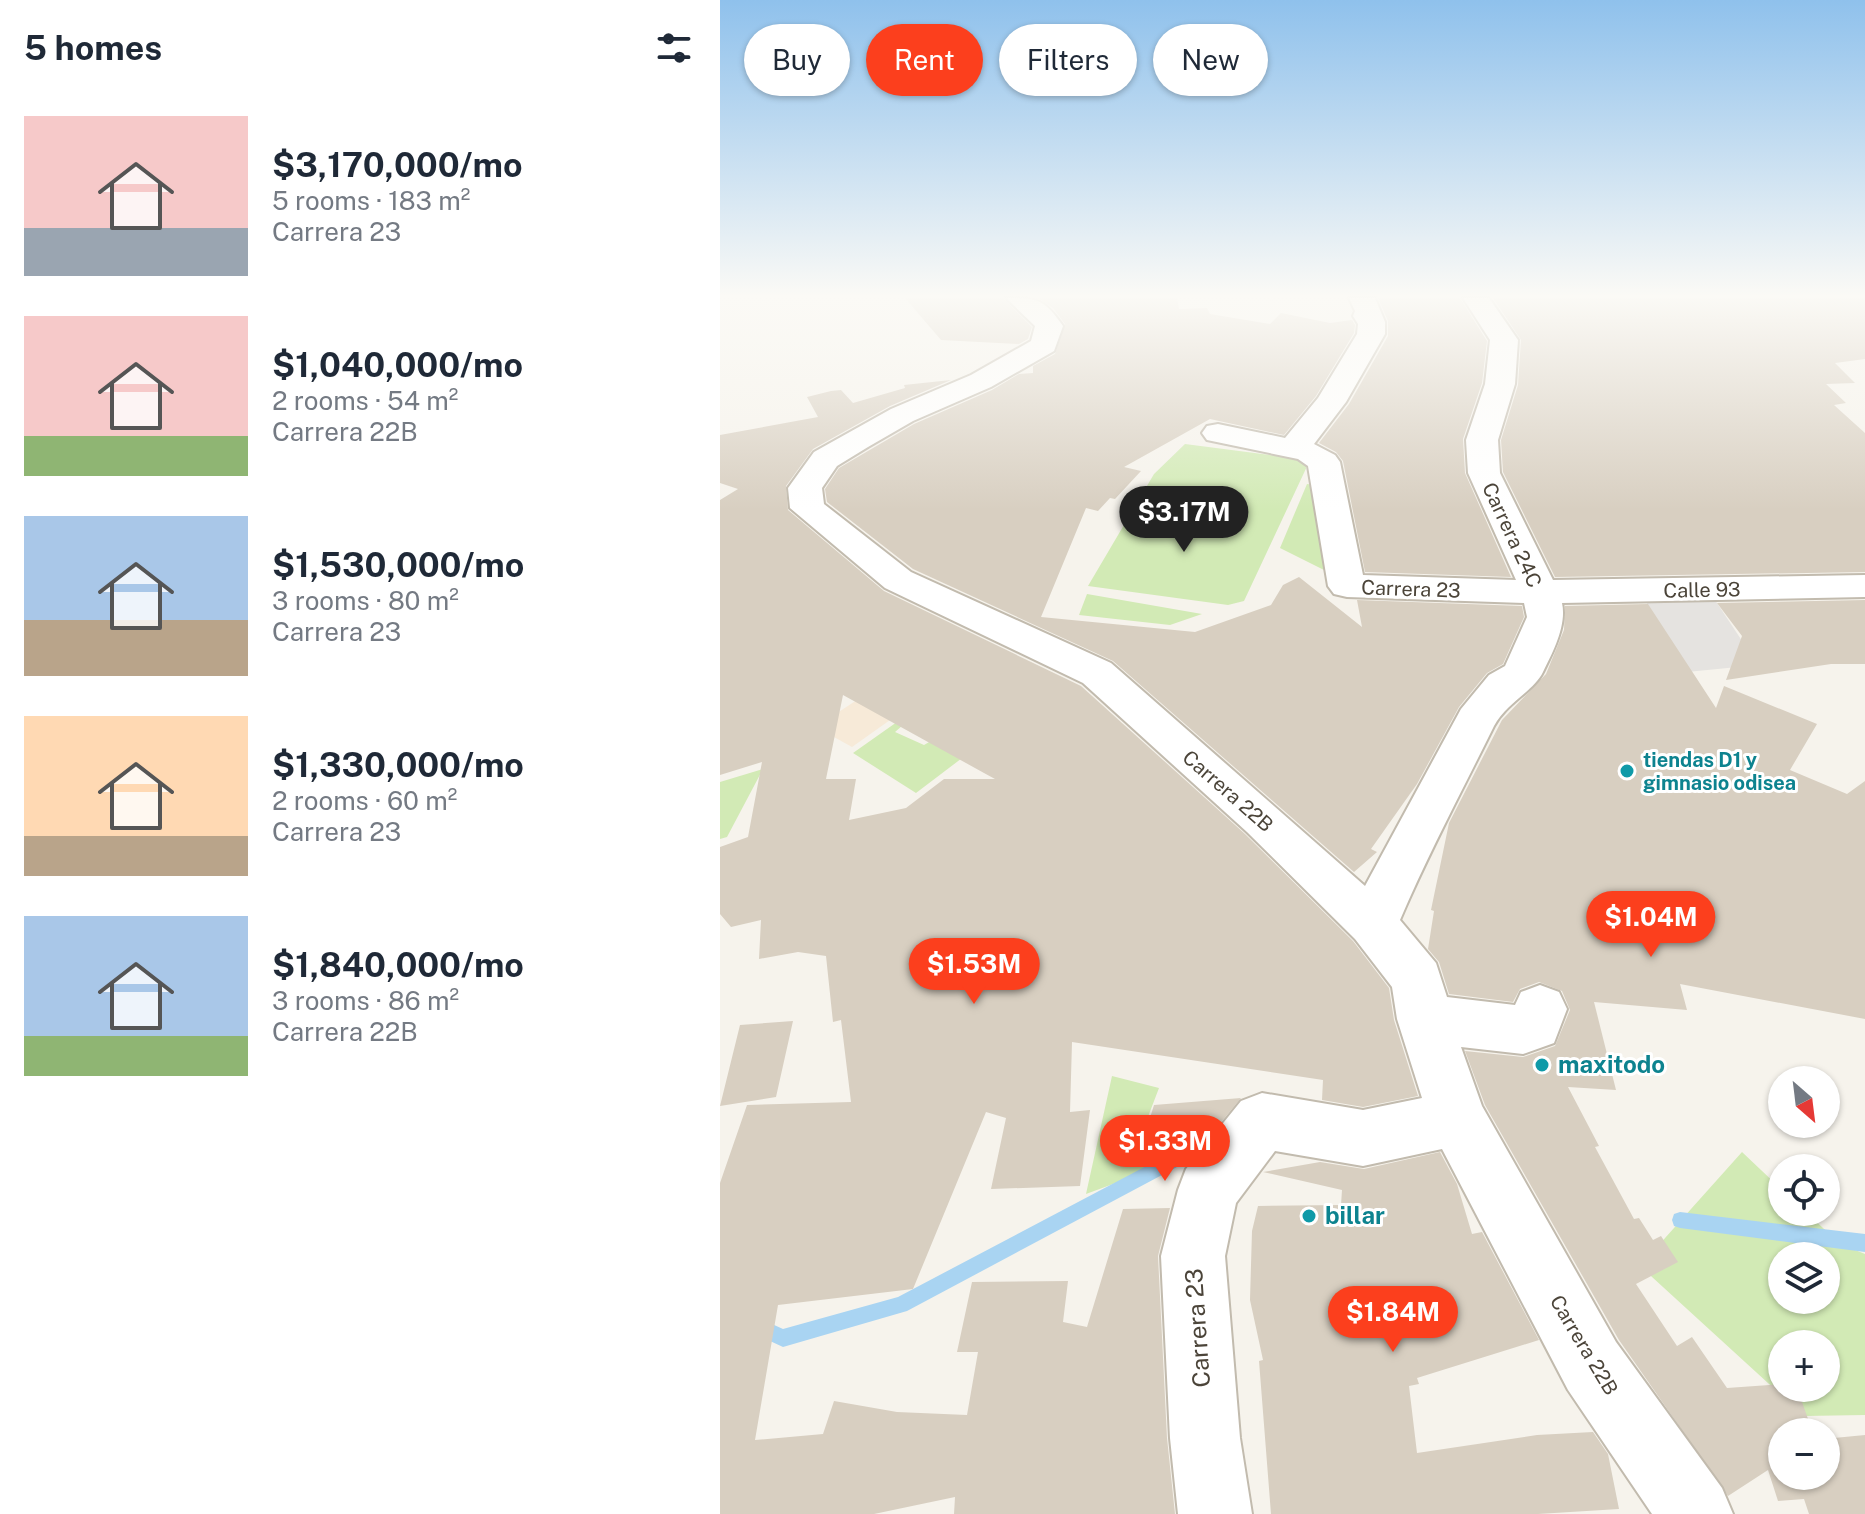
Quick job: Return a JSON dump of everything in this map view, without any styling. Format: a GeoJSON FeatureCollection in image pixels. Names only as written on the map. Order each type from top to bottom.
{"type":"FeatureCollection","features":[{"type":"Feature","properties":{"kind":"street","name":"Carrera 22B"},"geometry":{"type":"LineString","coordinates":[[1003,369],[902,415],[825,459],[805,488],[807,508],[898,580],[1097,673],[1214,780],[1263,820],[1373,924],[1417,979],[1424,1019],[1457,1118],[1592,1366],[1696,1514]]}},
{"type":"Feature","properties":{"kind":"street"},"geometry":{"type":"LineString","coordinates":[[1293,449],[1331,402],[1351,369]]}},
{"type":"Feature","properties":{"kind":"street","name":"Carrera 24C"},"geometry":{"type":"LineString","coordinates":[[1373,924],[1398,868],[1465,746],[1476,719],[1504,685],[1522,674],[1546,617],[1540,592],[1484,473],[1482,440],[1500,384],[1501,369]]}},
{"type":"Feature","properties":{"kind":"street","name":"Carrera 23"},"geometry":{"type":"LineString","coordinates":[[1218,433],[1308,452],[1324,462],[1347,586],[1540,592]]}},
{"type":"Feature","properties":{"kind":"street","name":"Calle 93"},"geometry":{"type":"LineString","coordinates":[[1540,592],[1865,586]]}},
{"type":"Feature","properties":{"kind":"street"},"geometry":{"type":"LineString","coordinates":[[1424,1019],[1523,1030],[1535,1026],[1540,1009]]}},
{"type":"Feature","properties":{"kind":"street","name":"Carrera 23"},"geometry":{"type":"LineString","coordinates":[[1215,1514],[1205,1438],[1193,1256],[1208,1190],[1262,1121],[1363,1138],[1457,1118]]}},
{"type":"Feature","properties":{"kind":"shaded area"},"geometry":{"type":"Polygon","coordinates":[[[1711,594],[1758,665],[1687,672],[1645,600],[1711,594]]]}},
{"type":"Feature","properties":{"kind":"shaded area"},"geometry":{"type":"Polygon","coordinates":[[[954,636],[990,649],[852,747],[816,727],[954,636]]]}},
{"type":"Feature","properties":{"kind":"green space"},"geometry":{"type":"Polygon","coordinates":[[[1185,444],[1310,460],[1244,601],[1228,605],[1088,586],[1154,474],[1185,444]]]}},
{"type":"Feature","properties":{"kind":"green space"},"geometry":{"type":"Polygon","coordinates":[[[1307,484],[1322,486],[1324,570],[1280,548],[1307,484]]]}},
{"type":"Feature","properties":{"kind":"green space"},"geometry":{"type":"Polygon","coordinates":[[[1087,594],[1202,614],[1170,625],[1079,615],[1087,594]]]}},
{"type":"Feature","properties":{"kind":"green space"},"geometry":{"type":"Polygon","coordinates":[[[1061,683],[916,793],[853,753],[904,717],[910,719],[895,732],[924,745],[950,730],[1061,683]]]}},
{"type":"Feature","properties":{"kind":"green space"},"geometry":{"type":"Polygon","coordinates":[[[763,769],[727,837],[720,839],[720,782],[763,769]]]}},
{"type":"Feature","properties":{"kind":"green space"},"geometry":{"type":"Polygon","coordinates":[[[1112,1076],[1159,1088],[1133,1156],[1159,1167],[1086,1194],[1112,1076]]]}},
{"type":"Feature","properties":{"kind":"green space"},"geometry":{"type":"Polygon","coordinates":[[[1742,1152],[1768,1177],[1768,1226],[1821,1226],[1838,1242],[1768,1242],[1768,1314],[1840,1314],[1840,1244],[1865,1254],[1865,1415],[1804,1416],[1789,1402],[1840,1402],[1840,1330],[1768,1330],[1768,1383],[1640,1266],[1742,1152]]]}},
{"type":"Feature","properties":{"kind":"building"},"geometry":{"type":"Polygon","coordinates":[[[1033,369],[1332,369],[1316,396],[1284,435],[1210,419],[1124,467],[1141,471],[1115,499],[1110,498],[1098,511],[1086,508],[1041,617],[1195,632],[1271,605],[1283,585],[1299,577],[1362,627],[1357,600],[1522,606],[1524,617],[1503,664],[1487,673],[1459,707],[1417,784],[1371,849],[1377,852],[1354,872],[1113,661],[913,569],[827,502],[825,489],[839,468],[914,424],[992,390],[1019,374],[1033,373],[1033,369]]]}},
{"type":"Feature","properties":{"kind":"building"},"geometry":{"type":"Polygon","coordinates":[[[1369,369],[1484,369],[1482,383],[1463,439],[1465,473],[1511,577],[1365,572],[1343,461],[1336,452],[1319,443],[1349,404],[1369,369]]]}},
{"type":"Feature","properties":{"kind":"building"},"geometry":{"type":"Polygon","coordinates":[[[1519,369],[1841,369],[1855,383],[1826,384],[1846,403],[1834,405],[1865,433],[1865,572],[1555,577],[1503,472],[1501,440],[1518,385],[1519,369]]]}},
{"type":"Feature","properties":{"kind":"building"},"geometry":{"type":"Polygon","coordinates":[[[951,380],[890,406],[813,449],[786,486],[788,510],[884,591],[1081,686],[1245,834],[1353,941],[1389,988],[1394,1020],[1418,1096],[1363,1107],[1322,1100],[1323,1080],[1072,1042],[1070,1112],[1090,1110],[1080,1186],[991,1189],[1006,1118],[986,1112],[913,1289],[778,1305],[755,1440],[823,1434],[834,1401],[897,1412],[967,1415],[978,1352],[957,1352],[972,1282],[1068,1281],[1063,1322],[1087,1327],[1123,1209],[1170,1208],[1158,1256],[1167,1438],[1175,1514],[954,1514],[955,1497],[874,1514],[720,1514],[720,1183],[747,1105],[851,1102],[841,1020],[833,1022],[826,956],[798,952],[759,959],[761,920],[731,927],[720,914],[720,847],[748,837],[762,762],[720,775],[720,500],[738,489],[720,483],[720,435],[818,417],[807,397],[841,390],[853,403],[905,388],[904,385],[951,380]],[[843,695],[826,779],[856,779],[849,820],[906,808],[944,779],[995,779],[843,695]]]}},
{"type":"Feature","properties":{"kind":"building"},"geometry":{"type":"Polygon","coordinates":[[[1865,600],[1865,664],[1831,664],[1726,680],[1742,636],[1717,603],[1865,600]]]}},
{"type":"Feature","properties":{"kind":"building"},"geometry":{"type":"Polygon","coordinates":[[[1648,604],[1716,708],[1724,686],[1817,724],[1790,770],[1847,794],[1865,781],[1865,1019],[1680,984],[1687,1010],[1594,1002],[1616,1090],[1568,1087],[1599,1146],[1595,1147],[1634,1219],[1639,1218],[1653,1240],[1661,1236],[1678,1262],[1636,1284],[1677,1346],[1692,1337],[1727,1388],[1768,1385],[1768,1402],[1802,1402],[1808,1418],[1768,1418],[1768,1470],[1728,1496],[1619,1340],[1485,1105],[1465,1051],[1523,1057],[1555,1046],[1570,1010],[1562,991],[1539,982],[1520,989],[1513,1002],[1449,994],[1439,962],[1428,949],[1434,911],[1431,910],[1449,823],[1502,720],[1546,674],[1564,630],[1565,606],[1648,604]]]}},
{"type":"Feature","properties":{"kind":"building"},"geometry":{"type":"Polygon","coordinates":[[[793,1021],[776,1097],[720,1106],[740,1025],[793,1021]]]}},
{"type":"Feature","properties":{"kind":"building"},"geometry":{"type":"Polygon","coordinates":[[[1241,1098],[1190,1160],[1140,1150],[1154,1105],[1241,1098]]]}},
{"type":"Feature","properties":{"kind":"building"},"geometry":{"type":"Polygon","coordinates":[[[1440,1152],[1457,1184],[1472,1234],[1482,1232],[1539,1340],[1417,1378],[1419,1384],[1409,1386],[1417,1453],[1537,1435],[1593,1432],[1608,1454],[1619,1509],[1538,1514],[1271,1514],[1259,1361],[1263,1360],[1250,1300],[1252,1231],[1258,1206],[1341,1205],[1342,1190],[1263,1172],[1320,1162],[1364,1169],[1440,1152]]]}},
{"type":"Feature","properties":{"kind":"building"},"geometry":{"type":"Polygon","coordinates":[[[1865,1435],[1865,1514],[1809,1514],[1804,1499],[1778,1501],[1774,1490],[1840,1490],[1840,1437],[1865,1435]]]}},
{"type":"Feature","properties":{"kind":"waterway"},"geometry":{"type":"LineString","coordinates":[[759,1327],[783,1338],[901,1305],[1171,1161]]}},
{"type":"Feature","properties":{"kind":"waterway"},"geometry":{"type":"LineString","coordinates":[[1680,1220],[1865,1243]]}},
{"type":"Feature","properties":{"kind":"place","name":"tiendas D1 y gimnasio odisea"},"geometry":{"type":"Point","coordinates":[1627,771]}},
{"type":"Feature","properties":{"kind":"place","name":"maxitodo"},"geometry":{"type":"Point","coordinates":[1542,1065]}},
{"type":"Feature","properties":{"kind":"place","name":"billar"},"geometry":{"type":"Point","coordinates":[1309,1216]}}]}
